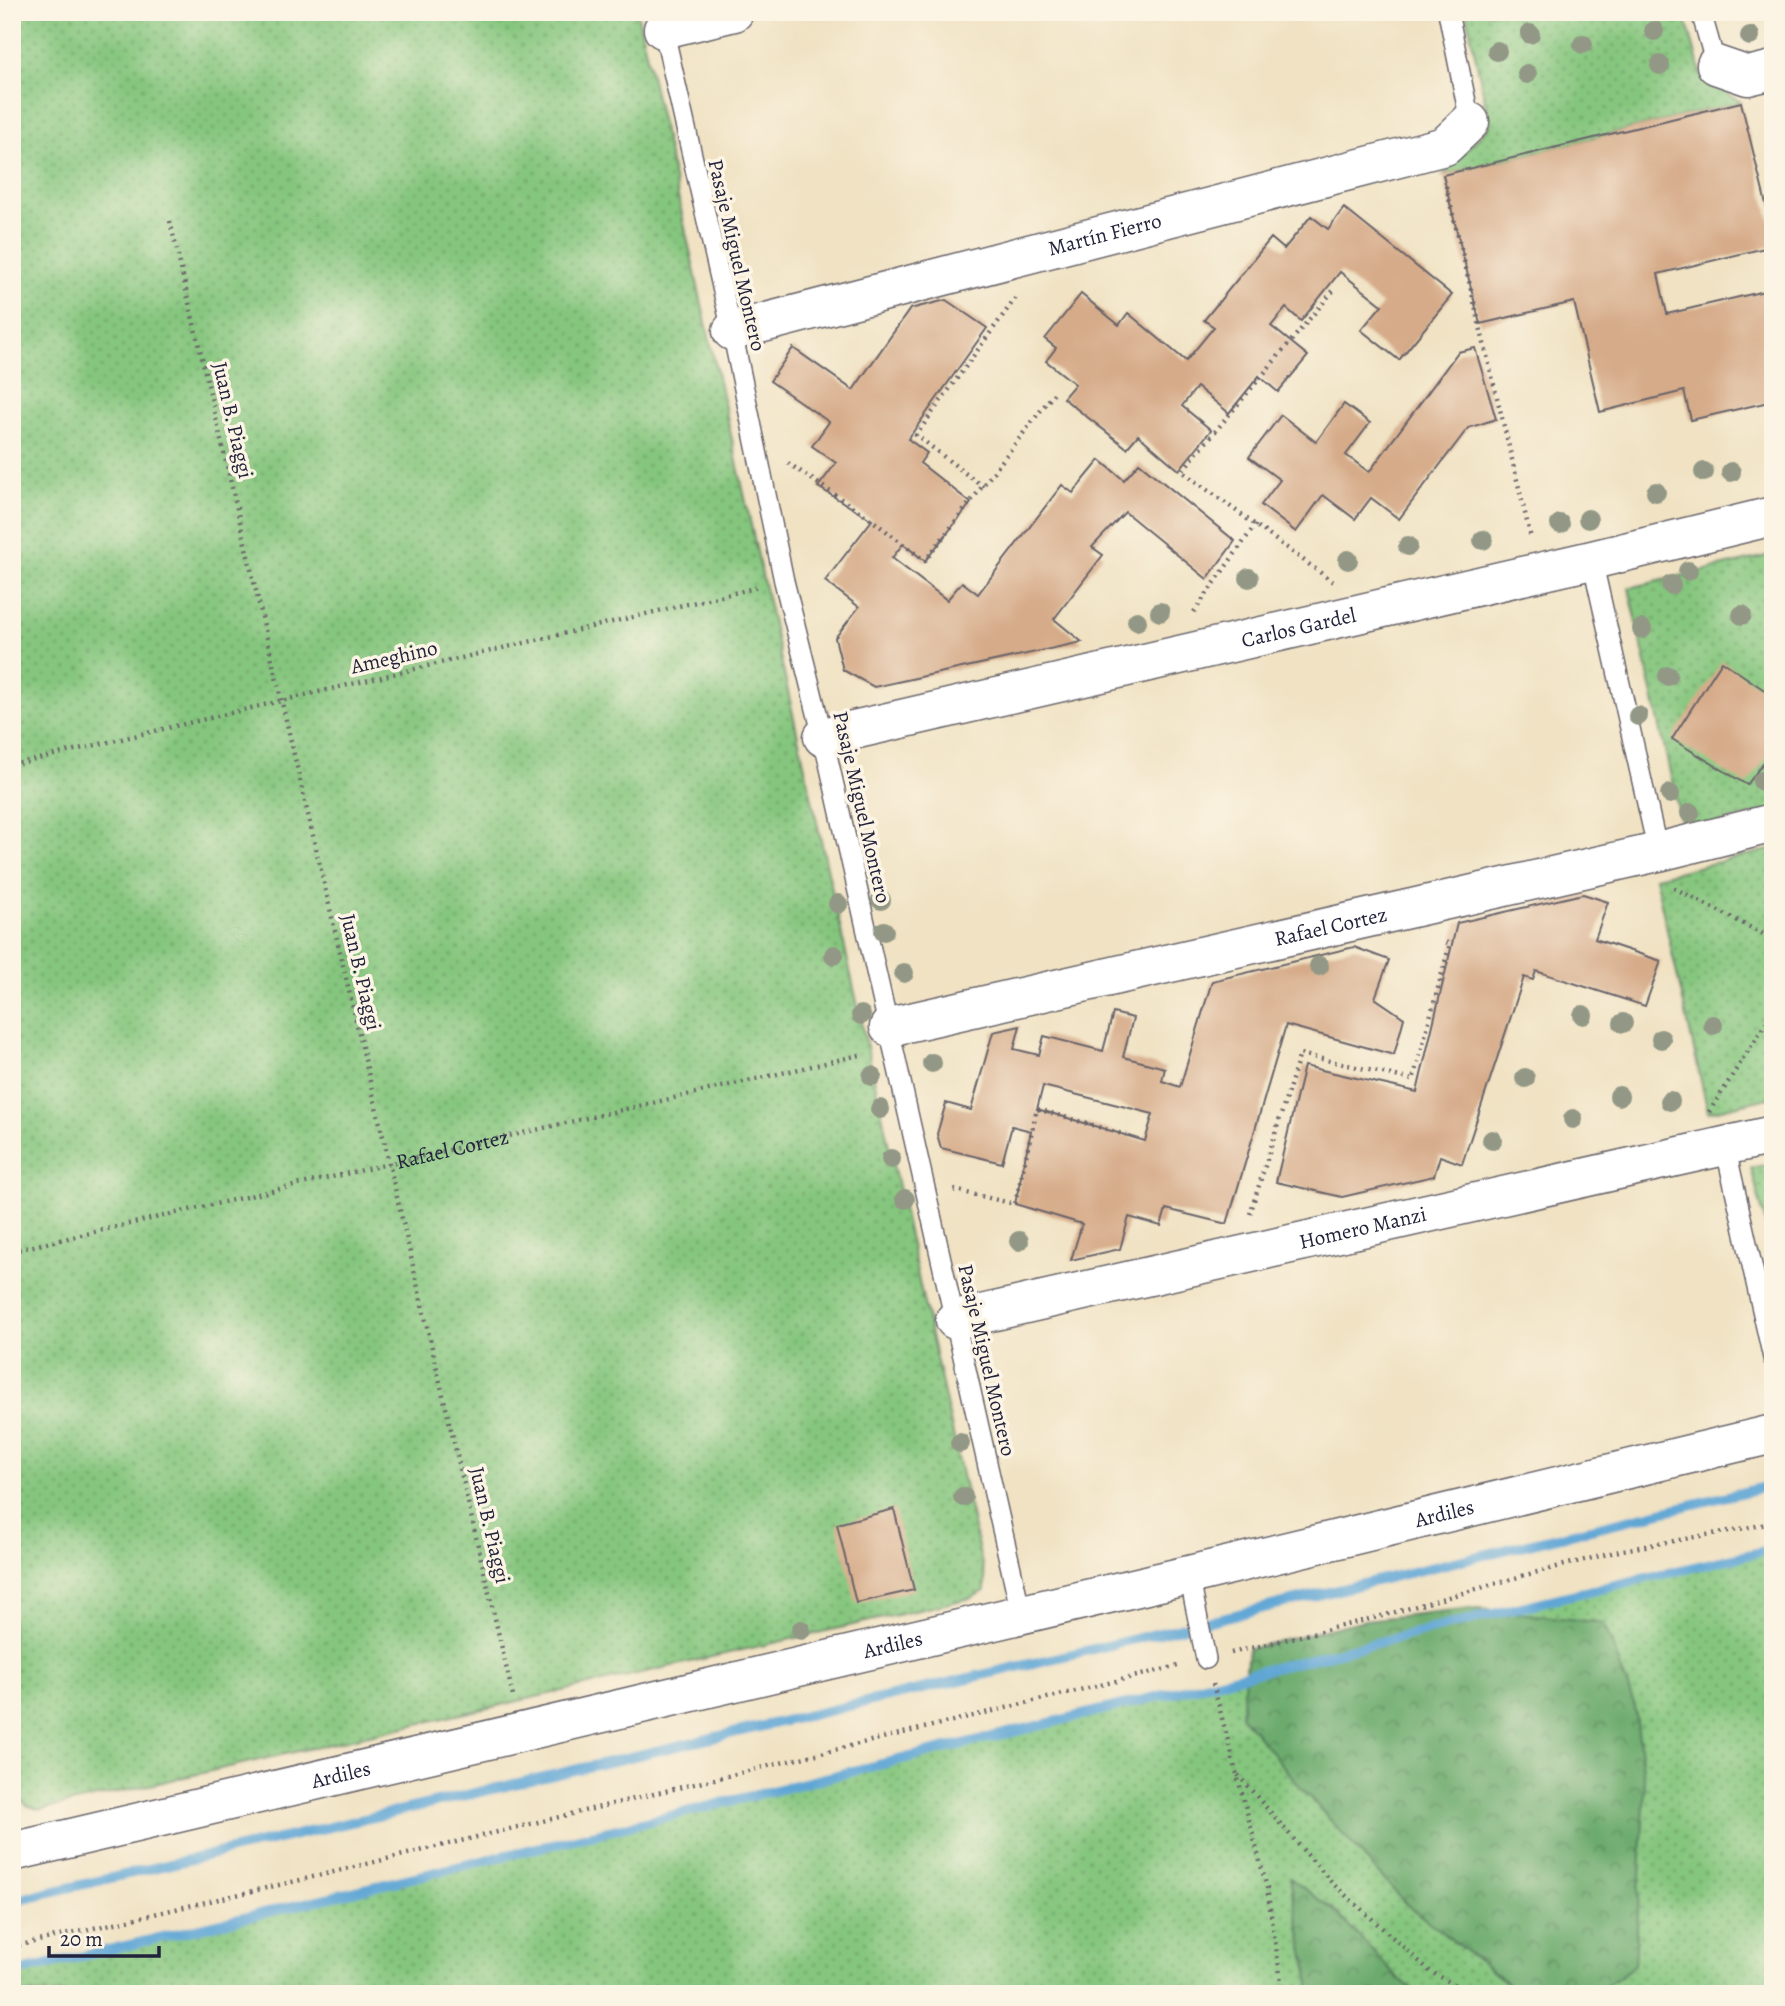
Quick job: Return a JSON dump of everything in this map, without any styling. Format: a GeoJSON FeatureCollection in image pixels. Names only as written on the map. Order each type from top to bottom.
{"type":"FeatureCollection","features":[{"type":"Feature","properties":{"kind":"street"},"geometry":{"type":"LineString","coordinates":[[662,21],[734,12]]}},
{"type":"Feature","properties":{"kind":"street"},"geometry":{"type":"LineString","coordinates":[[1716,65],[1748,76],[1773,69]]}},
{"type":"Feature","properties":{"kind":"street","name":"Martín Fierro"},"geometry":{"type":"LineString","coordinates":[[732,331],[1445,146],[1470,122]]}},
{"type":"Feature","properties":{"kind":"street","name":"Carlos Gardel"},"geometry":{"type":"LineString","coordinates":[[823,737],[1773,516]]}},
{"type":"Feature","properties":{"kind":"street","name":"Rafael Cortez"},"geometry":{"type":"LineString","coordinates":[[891,1037],[1662,868],[1773,823]]}},
{"type":"Feature","properties":{"kind":"street","name":"Homero Manzi"},"geometry":{"type":"LineString","coordinates":[[955,1320],[1773,1135]]}},
{"type":"Feature","properties":{"kind":"street","name":"Ardiles"},"geometry":{"type":"LineString","coordinates":[[12,1852],[1773,1434]]}},
{"type":"Feature","properties":{"kind":"lane"},"geometry":{"type":"LineString","coordinates":[[1448,12],[1470,122]]}},
{"type":"Feature","properties":{"kind":"lane"},"geometry":{"type":"LineString","coordinates":[[1701,12],[1716,65]]}},
{"type":"Feature","properties":{"kind":"lane","name":"Pasaje Miguel Montero"},"geometry":{"type":"LineString","coordinates":[[662,21],[732,331],[784,581],[823,737],[1021,1613]]}},
{"type":"Feature","properties":{"kind":"lane"},"geometry":{"type":"LineString","coordinates":[[1592,560],[1662,868]]}},
{"type":"Feature","properties":{"kind":"lane"},"geometry":{"type":"LineString","coordinates":[[1725,1146],[1773,1358]]}},
{"type":"Feature","properties":{"kind":"lane"},"geometry":{"type":"LineString","coordinates":[[1189,1574],[1206,1659]]}},
{"type":"Feature","properties":{"kind":"path"},"geometry":{"type":"LineString","coordinates":[[1443,175],[1533,545]]}},
{"type":"Feature","properties":{"kind":"path","name":"Juan B. Piaggi"},"geometry":{"type":"LineString","coordinates":[[170,221],[522,1731]]}},
{"type":"Feature","properties":{"kind":"path"},"geometry":{"type":"LineString","coordinates":[[983,486],[916,435],[1022,290]]}},
{"type":"Feature","properties":{"kind":"path"},"geometry":{"type":"LineString","coordinates":[[1333,291],[1182,471],[1342,589]]}},
{"type":"Feature","properties":{"kind":"path"},"geometry":{"type":"LineString","coordinates":[[784,460],[872,520],[925,561],[1055,392]]}},
{"type":"Feature","properties":{"kind":"path"},"geometry":{"type":"LineString","coordinates":[[1187,623],[1256,524]]}},
{"type":"Feature","properties":{"kind":"path","name":"Ameghino"},"geometry":{"type":"LineString","coordinates":[[12,765],[784,581]]}},
{"type":"Feature","properties":{"kind":"path"},"geometry":{"type":"LineString","coordinates":[[1662,868],[1773,939]]}},
{"type":"Feature","properties":{"kind":"path"},"geometry":{"type":"LineString","coordinates":[[1248,1219],[1300,1054],[1413,1080],[1450,944],[1440,940]]}},
{"type":"Feature","properties":{"kind":"path"},"geometry":{"type":"LineString","coordinates":[[1708,1112],[1773,1012]]}},
{"type":"Feature","properties":{"kind":"path","name":"Rafael Cortez"},"geometry":{"type":"LineString","coordinates":[[12,1251],[389,1163],[891,1037]]}},
{"type":"Feature","properties":{"kind":"path"},"geometry":{"type":"LineString","coordinates":[[953,1190],[1015,1204],[1037,1109],[1126,1135]]}},
{"type":"Feature","properties":{"kind":"path"},"geometry":{"type":"LineString","coordinates":[[12,1947],[309,1878],[1378,1617],[1623,1550],[1773,1523]]}},
{"type":"Feature","properties":{"kind":"path"},"geometry":{"type":"LineString","coordinates":[[1206,1659],[1267,1888],[1283,1994]]}},
{"type":"Feature","properties":{"kind":"path"},"geometry":{"type":"LineString","coordinates":[[1237,1774],[1332,1883],[1430,1971],[1471,1994]]}},
{"type":"Feature","properties":{"kind":"green space"},"geometry":{"type":"Polygon","coordinates":[[[12,12],[637,12],[985,1578],[985,1591],[971,1598],[40,1810],[26,1805],[12,1789],[12,12]]]}},
{"type":"Feature","properties":{"kind":"green space"},"geometry":{"type":"Polygon","coordinates":[[[1466,12],[1684,12],[1702,77],[1741,102],[1443,175],[1490,125],[1466,12]]]}},
{"type":"Feature","properties":{"kind":"green space"},"geometry":{"type":"Polygon","coordinates":[[[1771,555],[1773,810],[1683,831],[1629,588],[1771,555]]]}},
{"type":"Feature","properties":{"kind":"green space"},"geometry":{"type":"Polygon","coordinates":[[[1773,849],[1773,1097],[1708,1112],[1655,877],[1773,849]]]}},
{"type":"Feature","properties":{"kind":"green space"},"geometry":{"type":"Polygon","coordinates":[[[1773,1163],[1773,1251],[1751,1168],[1773,1163]]]}},
{"type":"Feature","properties":{"kind":"green space"},"geometry":{"type":"Polygon","coordinates":[[[1773,1549],[1773,1994],[12,1994],[12,1971],[621,1828],[1567,1596],[1773,1549]]]}},
{"type":"Feature","properties":{"kind":"green space"},"geometry":{"type":"Polygon","coordinates":[[[1471,1608],[1604,1623],[1635,1707],[1645,1786],[1635,1965],[1595,1994],[1532,1994],[1515,1989],[1406,1904],[1295,1781],[1241,1715],[1248,1649],[1365,1620],[1471,1608]]]}},
{"type":"Feature","properties":{"kind":"green space"},"geometry":{"type":"Polygon","coordinates":[[[1290,1878],[1335,1911],[1401,1981],[1419,1994],[1312,1994],[1290,1878]]]}},
{"type":"Feature","properties":{"kind":"building"},"geometry":{"type":"Polygon","coordinates":[[[1741,102],[1773,233],[1773,246],[1658,274],[1667,314],[1773,289],[1773,401],[1691,420],[1684,391],[1600,412],[1574,302],[1480,324],[1443,175],[1741,102]]]}},
{"type":"Feature","properties":{"kind":"building"},"geometry":{"type":"Polygon","coordinates":[[[1344,208],[1452,295],[1399,360],[1361,330],[1382,305],[1340,272],[1301,321],[1286,308],[1271,326],[1308,356],[1278,392],[1259,376],[1229,413],[1197,387],[1182,406],[1211,430],[1179,470],[1138,435],[1127,448],[1063,398],[1075,384],[1046,361],[1056,348],[1045,339],[1081,294],[1119,325],[1128,313],[1186,361],[1214,327],[1204,320],[1271,238],[1284,249],[1311,216],[1328,229],[1344,208]]]}},
{"type":"Feature","properties":{"kind":"building"},"geometry":{"type":"Polygon","coordinates":[[[946,300],[987,328],[908,439],[927,453],[920,463],[971,503],[925,561],[903,544],[892,558],[947,600],[962,582],[978,594],[1062,485],[1073,493],[1100,460],[1124,480],[1139,463],[1235,541],[1207,579],[1125,512],[1092,547],[1103,555],[1054,619],[1082,642],[874,687],[843,670],[835,638],[859,607],[825,581],[872,520],[818,487],[836,463],[812,446],[829,422],[770,381],[793,348],[853,390],[910,309],[946,300]]]}},
{"type":"Feature","properties":{"kind":"building"},"geometry":{"type":"Polygon","coordinates":[[[1475,348],[1496,419],[1468,428],[1399,519],[1371,498],[1355,519],[1323,495],[1296,532],[1261,505],[1280,480],[1249,457],[1281,415],[1316,442],[1344,404],[1370,423],[1346,455],[1369,472],[1458,352],[1475,348]]]}},
{"type":"Feature","properties":{"kind":"building"},"geometry":{"type":"Polygon","coordinates":[[[1722,661],[1773,696],[1773,749],[1747,785],[1672,739],[1722,661]]]}},
{"type":"Feature","properties":{"kind":"building"},"geometry":{"type":"Polygon","coordinates":[[[1583,894],[1608,902],[1595,939],[1661,961],[1645,1006],[1536,971],[1533,980],[1524,977],[1462,1164],[1440,1156],[1434,1176],[1342,1197],[1276,1182],[1304,1066],[1417,1092],[1457,923],[1583,894]]]}},
{"type":"Feature","properties":{"kind":"building"},"geometry":{"type":"Polygon","coordinates":[[[1354,947],[1389,960],[1375,998],[1404,1018],[1394,1055],[1286,1025],[1227,1224],[1166,1209],[1161,1226],[1129,1217],[1120,1249],[1071,1260],[1082,1224],[1015,1204],[1031,1131],[1012,1126],[1002,1163],[941,1148],[937,1134],[946,1103],[971,1110],[993,1032],[1020,1026],[1014,1049],[1039,1055],[1044,1036],[1103,1051],[1113,1013],[1133,1018],[1123,1057],[1165,1068],[1162,1081],[1180,1087],[1212,981],[1354,947]],[[1043,1086],[1037,1109],[1145,1141],[1153,1114],[1043,1086]]]}},
{"type":"Feature","properties":{"kind":"building"},"geometry":{"type":"Polygon","coordinates":[[[894,1509],[914,1590],[856,1603],[837,1524],[894,1509]]]}},
{"type":"Feature","properties":{"kind":"waterway"},"geometry":{"type":"LineString","coordinates":[[12,1901],[1081,1652],[1773,1485]]}},
{"type":"Feature","properties":{"kind":"waterway"},"geometry":{"type":"LineString","coordinates":[[12,1973],[621,1828],[1567,1596],[1773,1549]]}}]}
